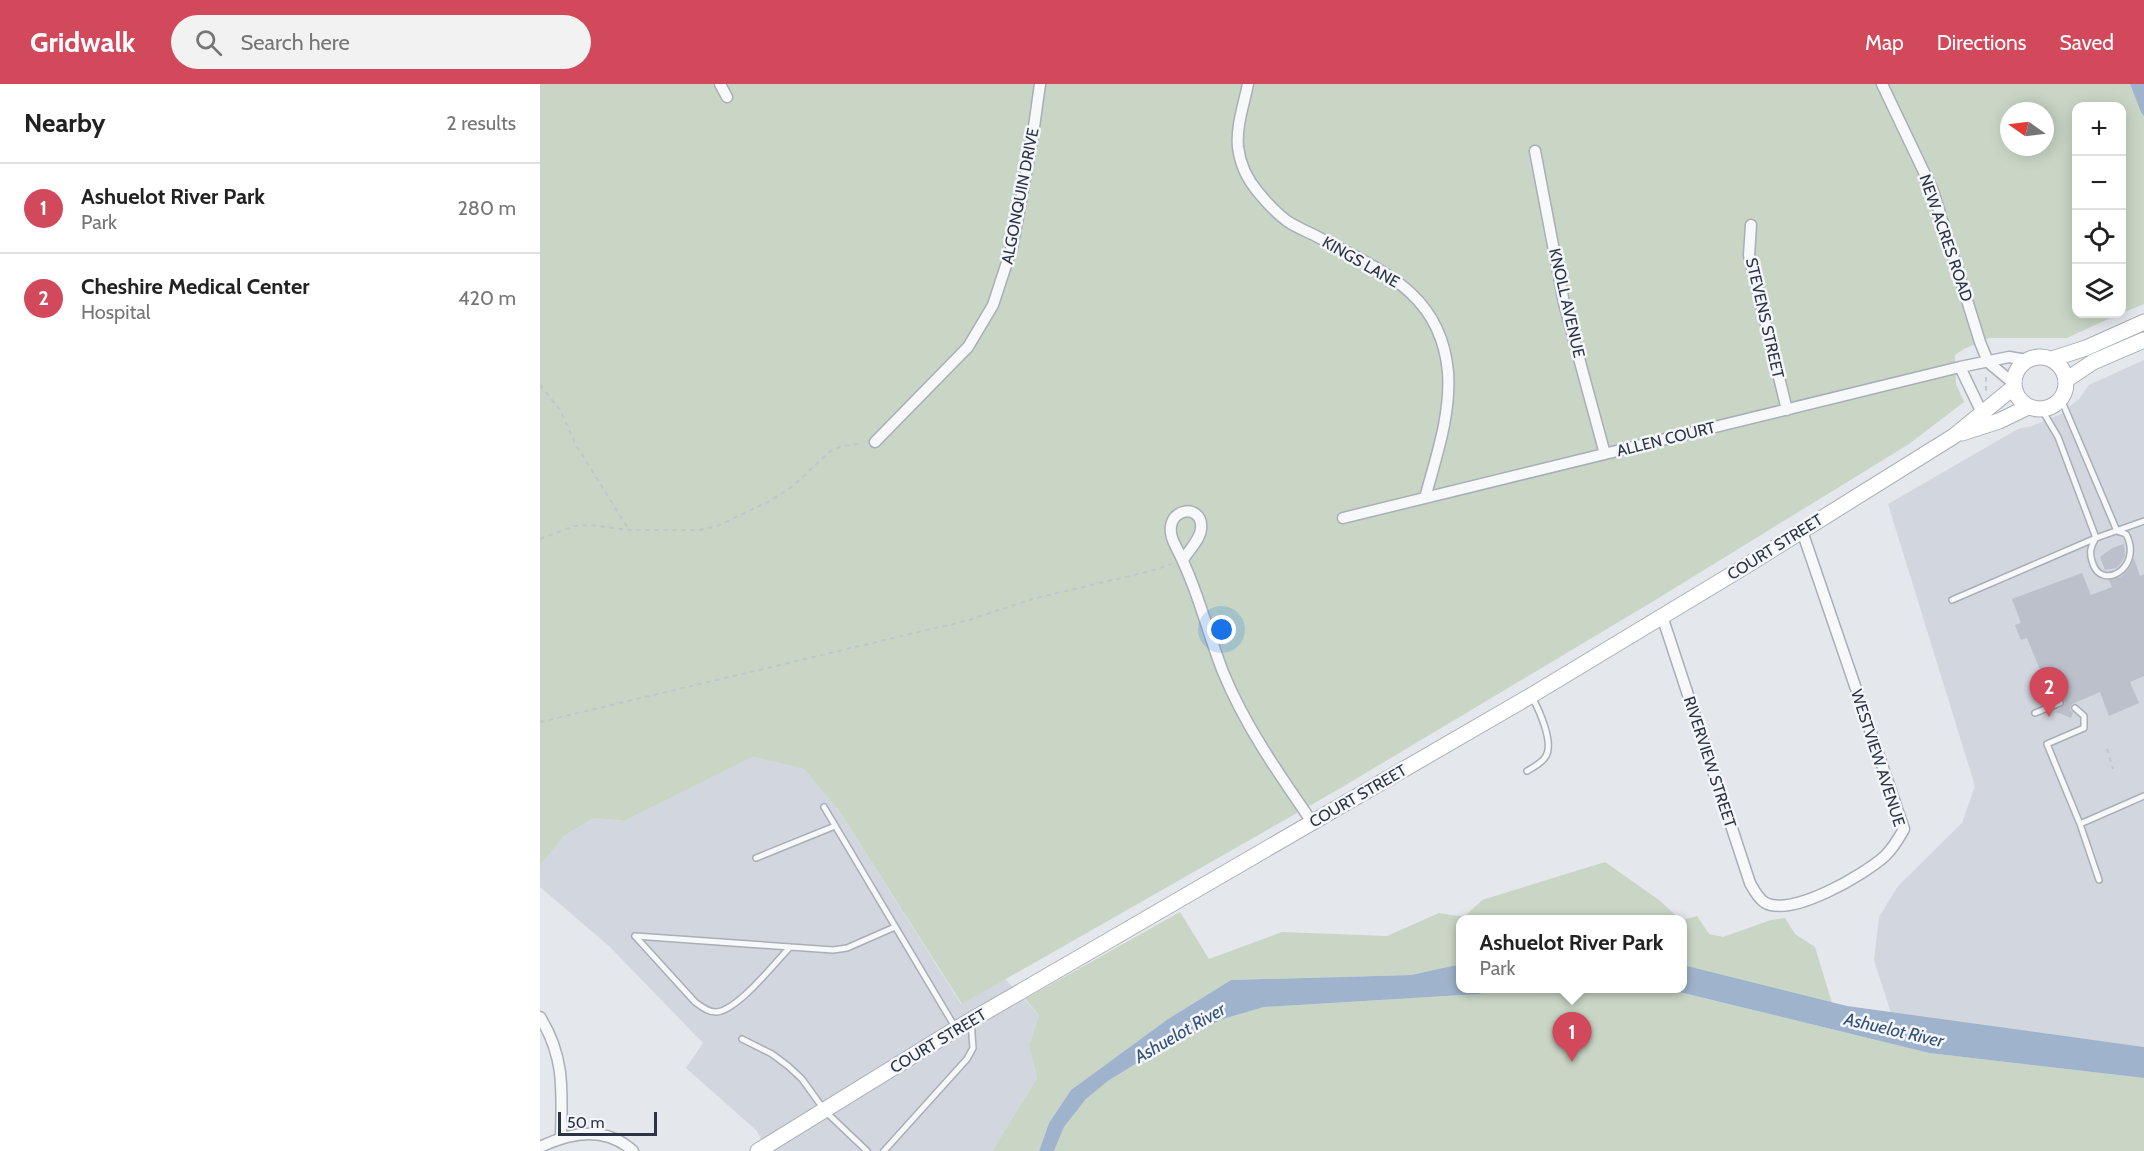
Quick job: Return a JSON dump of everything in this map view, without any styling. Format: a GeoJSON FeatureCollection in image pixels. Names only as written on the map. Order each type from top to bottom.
{"type":"FeatureCollection","features":[{"type":"Feature","properties":{"kind":"main road"},"geometry":{"type":"LineString","coordinates":[[2052,359],[2086,348],[2144,322]]}},
{"type":"Feature","properties":{"kind":"main road"},"geometry":{"type":"LineString","coordinates":[[2066,380],[2093,362],[2144,340]]}},
{"type":"Feature","properties":{"kind":"main road"},"geometry":{"type":"LineString","coordinates":[[2027,360],[2044,357],[2059,364],[2066,380],[2061,399]]}},
{"type":"Feature","properties":{"kind":"main road","name":"COURT STREET"},"geometry":{"type":"LineString","coordinates":[[758,1151],[956,1029],[1532,695],[1802,531],[1954,436],[2002,399],[2014,385],[2018,369],[2027,360]]}},
{"type":"Feature","properties":{"kind":"main road"},"geometry":{"type":"LineString","coordinates":[[2014,385],[2019,399],[2035,408]]}},
{"type":"Feature","properties":{"kind":"main road","name":"COURT STREET"},"geometry":{"type":"LineString","coordinates":[[1954,436],[2035,408],[2049,408],[2061,399]]}},
{"type":"Feature","properties":{"kind":"street"},"geometry":{"type":"LineString","coordinates":[[720,84],[728,97]]}},
{"type":"Feature","properties":{"kind":"street","name":"ALGONQUIN DRIVE"},"geometry":{"type":"LineString","coordinates":[[875,442],[968,346],[993,305],[1013,244],[1040,84]]}},
{"type":"Feature","properties":{"kind":"street","name":"KINGS LANE"},"geometry":{"type":"LineString","coordinates":[[1248,84],[1241,115],[1238,146],[1242,167],[1255,187],[1271,207],[1287,221],[1388,274],[1415,295],[1429,314],[1439,336],[1448,372],[1447,415],[1425,498]]}},
{"type":"Feature","properties":{"kind":"street","name":"NEW ACRES ROAD"},"geometry":{"type":"LineString","coordinates":[[1882,84],[1933,191],[1987,368]]}},
{"type":"Feature","properties":{"kind":"street","name":"KNOLL AVENUE"},"geometry":{"type":"LineString","coordinates":[[1534,151],[1564,303],[1605,454]]}},
{"type":"Feature","properties":{"kind":"street","name":"STEVENS STREET"},"geometry":{"type":"LineString","coordinates":[[1751,225],[1749,255],[1787,410]]}},
{"type":"Feature","properties":{"kind":"street","name":"ALLEN COURT"},"geometry":{"type":"LineString","coordinates":[[1343,518],[1960,367],[1987,368],[2009,357],[2027,360]]}},
{"type":"Feature","properties":{"kind":"street"},"geometry":{"type":"LineString","coordinates":[[1960,367],[1982,413]]}},
{"type":"Feature","properties":{"kind":"street"},"geometry":{"type":"LineString","coordinates":[[1987,368],[2014,385]]}},
{"type":"Feature","properties":{"kind":"street","name":"WESTVIEW AVENUE"},"geometry":{"type":"LineString","coordinates":[[1765,903],[1782,906],[1795,903],[1842,885],[1872,867],[1887,854],[1904,829],[1802,531]]}},
{"type":"Feature","properties":{"kind":"street"},"geometry":{"type":"LineString","coordinates":[[1183,560],[1223,672],[1235,697],[1280,776],[1312,822]]}},
{"type":"Feature","properties":{"kind":"street","name":"RIVERVIEW STREET"},"geometry":{"type":"LineString","coordinates":[[1662,616],[1750,883],[1765,903]]}},
{"type":"Feature","properties":{"kind":"street"},"geometry":{"type":"LineString","coordinates":[[540,1017],[553,1039],[558,1054],[562,1098],[561,1137]]}},
{"type":"Feature","properties":{"kind":"street"},"geometry":{"type":"LineString","coordinates":[[540,1147],[561,1137],[592,1133],[621,1141],[633,1151]]}},
{"type":"Feature","properties":{"kind":"lane"},"geometry":{"type":"LineString","coordinates":[[2061,399],[2117,531],[2126,534],[2135,549],[2136,558],[2133,566],[2122,573],[2104,575],[2093,566],[2090,554],[2091,545],[2096,538]]}},
{"type":"Feature","properties":{"kind":"lane"},"geometry":{"type":"LineString","coordinates":[[2035,408],[2058,437],[2096,538]]}},
{"type":"Feature","properties":{"kind":"lane"},"geometry":{"type":"LineString","coordinates":[[1952,600],[2096,538],[2144,521]]}},
{"type":"Feature","properties":{"kind":"lane"},"geometry":{"type":"LineString","coordinates":[[1527,771],[1540,763],[1547,755],[1549,746],[1540,713],[1532,695]]}},
{"type":"Feature","properties":{"kind":"lane"},"geometry":{"type":"LineString","coordinates":[[2035,713],[2060,703]]}},
{"type":"Feature","properties":{"kind":"lane"},"geometry":{"type":"LineString","coordinates":[[2075,708],[2084,716],[2084,728],[2047,744],[2100,880]]}},
{"type":"Feature","properties":{"kind":"lane"},"geometry":{"type":"LineString","coordinates":[[2080,824],[2144,796]]}},
{"type":"Feature","properties":{"kind":"lane"},"geometry":{"type":"LineString","coordinates":[[824,807],[956,1029]]}},
{"type":"Feature","properties":{"kind":"lane"},"geometry":{"type":"LineString","coordinates":[[756,858],[835,826]]}},
{"type":"Feature","properties":{"kind":"lane"},"geometry":{"type":"LineString","coordinates":[[790,947],[746,995],[728,1008],[717,1012],[706,1010],[695,1002],[635,936],[833,950],[847,948],[895,927]]}},
{"type":"Feature","properties":{"kind":"lane"},"geometry":{"type":"LineString","coordinates":[[884,1151],[967,1059],[973,1048],[971,1021]]}},
{"type":"Feature","properties":{"kind":"lane"},"geometry":{"type":"LineString","coordinates":[[742,1039],[772,1054],[788,1066],[802,1079],[825,1111],[867,1151]]}},
{"type":"Feature","properties":{"kind":"path"},"geometry":{"type":"LineString","coordinates":[[1987,368],[1984,387],[1988,397]]}},
{"type":"Feature","properties":{"kind":"path"},"geometry":{"type":"LineString","coordinates":[[540,385],[560,410],[576,446],[629,530]]}},
{"type":"Feature","properties":{"kind":"path"},"geometry":{"type":"LineString","coordinates":[[540,539],[574,526],[591,525],[629,530],[699,530],[717,526],[770,501],[793,486],[830,451],[843,446],[875,442]]}},
{"type":"Feature","properties":{"kind":"path"},"geometry":{"type":"LineString","coordinates":[[540,722],[969,620],[1032,598],[1147,572],[1183,560]]}},
{"type":"Feature","properties":{"kind":"path"},"geometry":{"type":"LineString","coordinates":[[2107,750],[2113,769]]}},
{"type":"Feature","properties":{"kind":"shaded area"},"geometry":{"type":"Polygon","coordinates":[[[2144,360],[2144,1047],[1891,1013],[1874,960],[1879,917],[1898,886],[1962,823],[1975,786],[1888,504],[2018,429],[2059,415],[2079,399],[2089,385],[2144,360]]]}},
{"type":"Feature","properties":{"kind":"shaded area"},"geometry":{"type":"Polygon","coordinates":[[[753,757],[804,769],[839,811],[961,1004],[1005,979],[1039,1015],[1029,1045],[1037,1078],[992,1151],[767,1151],[757,1131],[686,1068],[703,1043],[609,946],[540,887],[540,866],[564,836],[594,818],[624,821],[753,757]]]}},
{"type":"Feature","properties":{"kind":"green space"},"geometry":{"type":"Polygon","coordinates":[[[540,84],[2144,84],[2144,304],[2126,311],[2126,102],[2072,102],[2072,318],[2110,318],[2067,338],[1989,338],[1964,349],[1955,355],[1956,384],[1964,402],[1909,444],[1657,599],[1339,789],[962,1004],[839,811],[804,769],[753,757],[624,821],[594,818],[564,836],[540,866],[540,84]]]}},
{"type":"Feature","properties":{"kind":"green space"},"geometry":{"type":"Polygon","coordinates":[[[1605,862],[1659,900],[1676,915],[1466,915],[1482,900],[1605,862]]]}},
{"type":"Feature","properties":{"kind":"green space"},"geometry":{"type":"Polygon","coordinates":[[[1180,912],[1209,959],[1282,932],[1387,936],[1439,913],[1456,916],[1456,965],[1411,975],[1231,980],[1168,1019],[1071,1090],[1049,1123],[1039,1151],[992,1151],[1037,1078],[1029,1045],[1039,1015],[1025,999],[1180,912]]]}},
{"type":"Feature","properties":{"kind":"green space"},"geometry":{"type":"Polygon","coordinates":[[[1697,916],[1709,934],[1723,937],[1771,920],[1785,918],[1795,934],[1815,947],[1832,1003],[1687,966],[1687,919],[1697,916]]]}},
{"type":"Feature","properties":{"kind":"green space"},"geometry":{"type":"Polygon","coordinates":[[[1683,993],[1929,1053],[2144,1078],[2144,1151],[1054,1151],[1064,1127],[1086,1099],[1108,1081],[1153,1053],[1223,1019],[1264,1007],[1479,994],[1683,993]]]}},
{"type":"Feature","properties":{"kind":"water"},"geometry":{"type":"Polygon","coordinates":[[[2130,84],[2144,84],[2144,116],[2141,112],[2130,84]]]}},
{"type":"Feature","properties":{"kind":"water","name":"Ashuelot River"},"geometry":{"type":"Polygon","coordinates":[[[1456,965],[1456,993],[1482,993],[1264,1007],[1223,1019],[1153,1053],[1108,1081],[1086,1099],[1064,1127],[1054,1151],[1039,1151],[1049,1123],[1071,1090],[1168,1019],[1231,980],[1411,975],[1456,965]]]}},
{"type":"Feature","properties":{"kind":"water","name":"Ashuelot River"},"geometry":{"type":"Polygon","coordinates":[[[1687,966],[1847,1006],[2144,1047],[2144,1078],[1929,1053],[1683,993],[1687,993],[1687,966]]]}},
{"type":"Feature","properties":{"kind":"building"},"geometry":{"type":"Polygon","coordinates":[[[2124,544],[2125,556],[2121,563],[2116,568],[2105,570],[2100,557],[2112,548],[2124,544]]]}},
{"type":"Feature","properties":{"kind":"building"},"geometry":{"type":"Polygon","coordinates":[[[2134,558],[2140,576],[2144,574],[2144,676],[2130,682],[2139,703],[2109,716],[2100,692],[2072,704],[2071,718],[2056,712],[2065,704],[2062,698],[2067,685],[2049,692],[2027,638],[2021,640],[2015,625],[2021,623],[2012,599],[2082,573],[2091,595],[2112,587],[2109,580],[2122,576],[2134,558]]]}},
{"type":"Feature","properties":{"kind":"place","name":"Cheshire Medical Center"},"geometry":{"type":"Point","coordinates":[2049,717]}},
{"type":"Feature","properties":{"kind":"place","name":"Ashuelot River Park"},"geometry":{"type":"Point","coordinates":[1572,1062]}}]}
